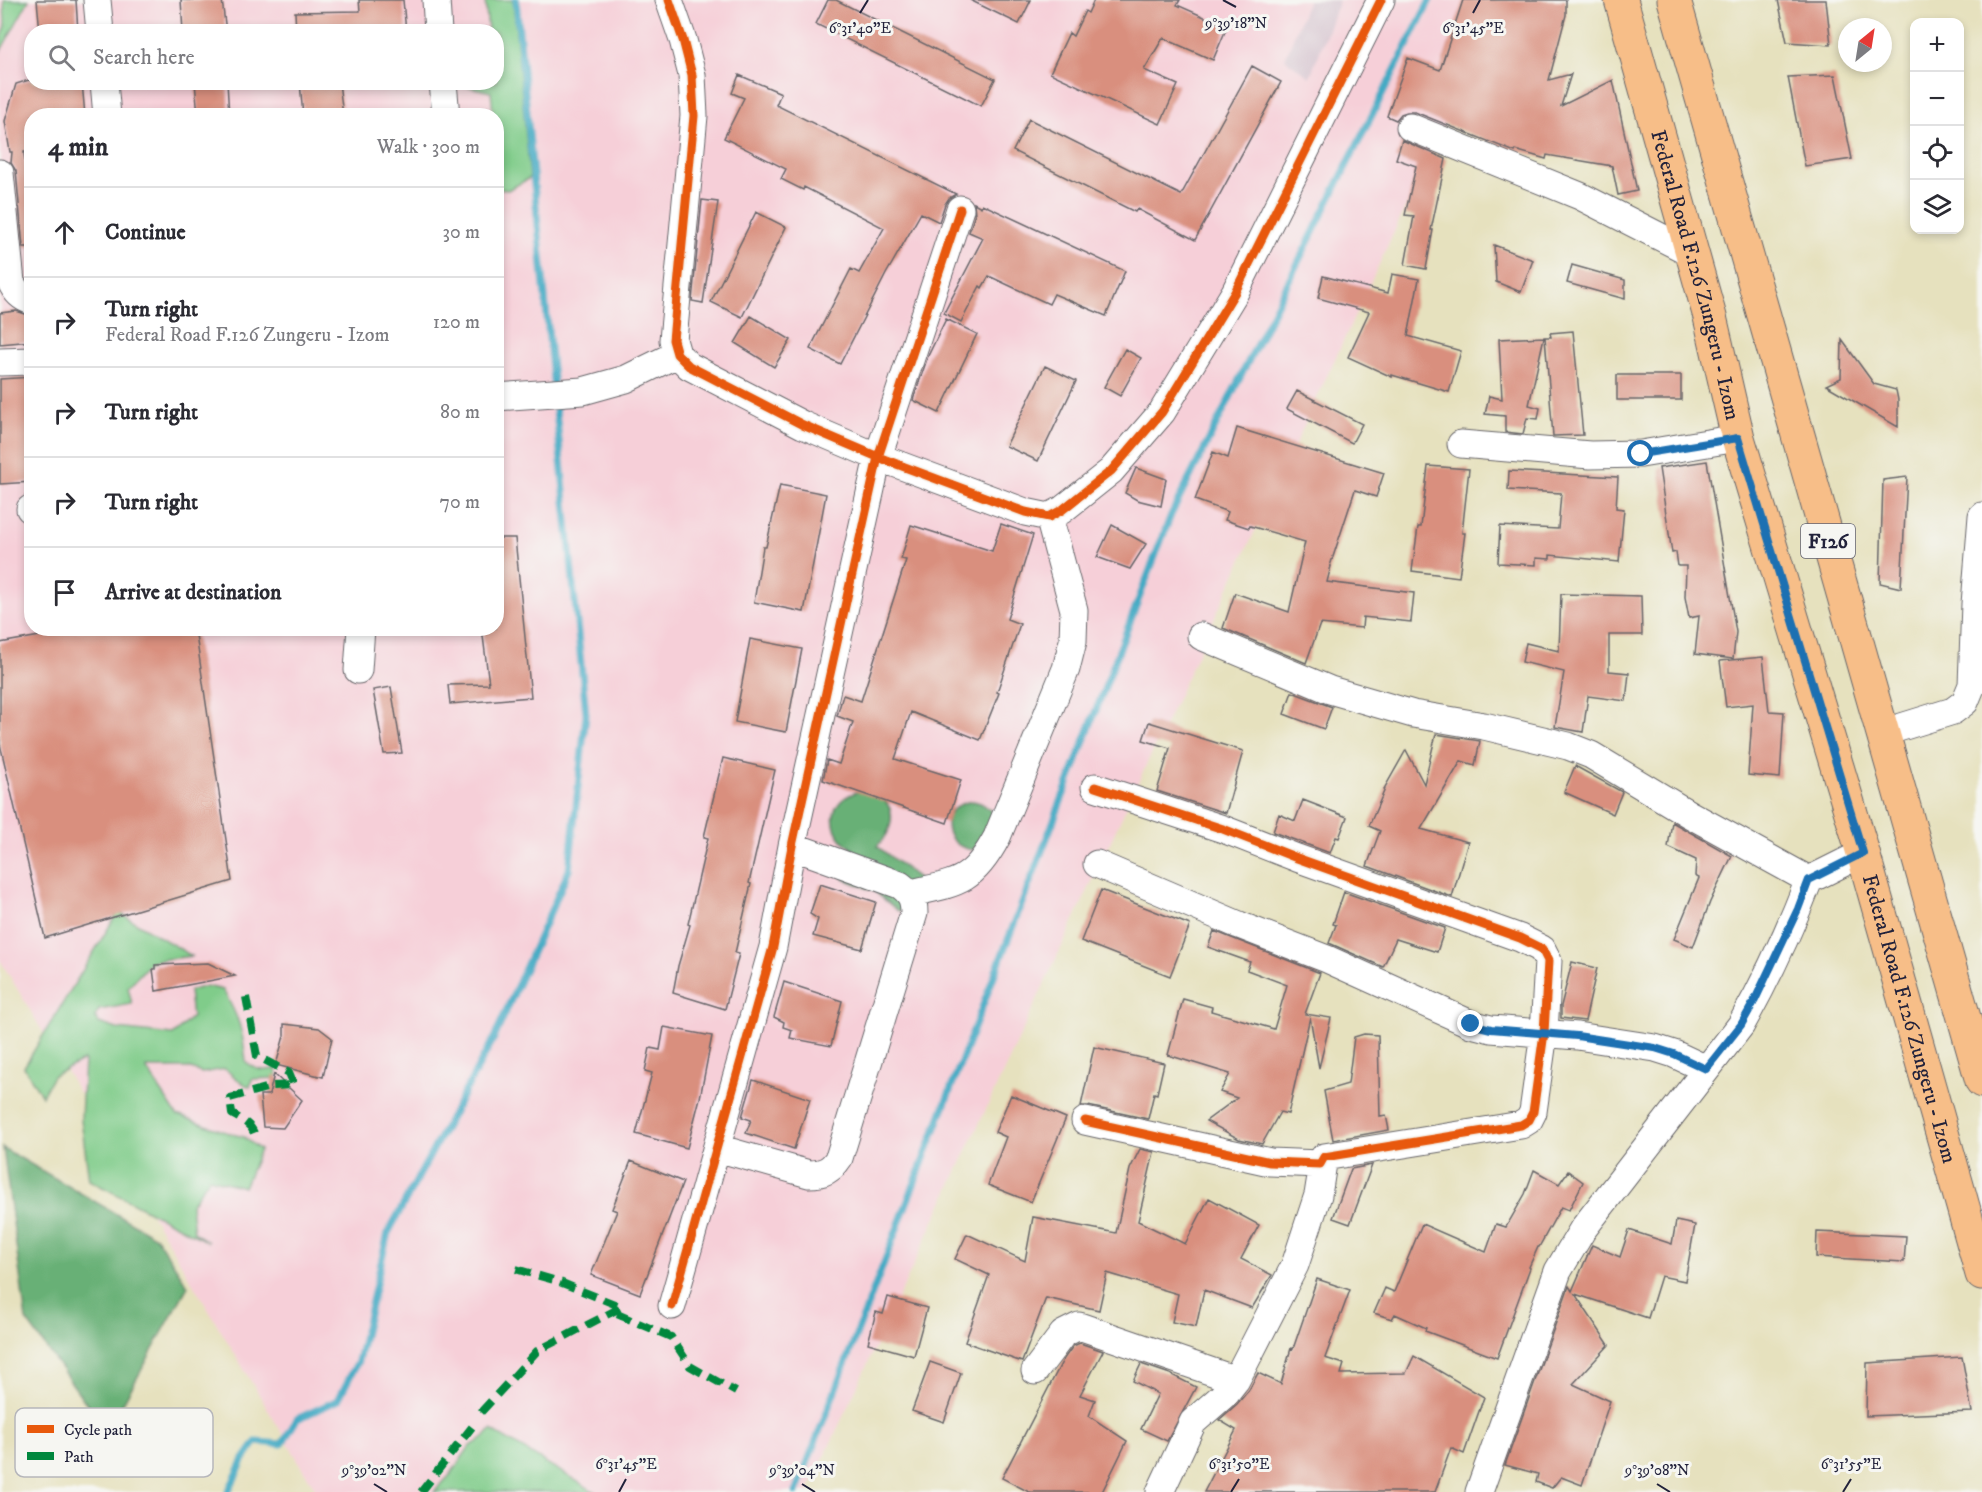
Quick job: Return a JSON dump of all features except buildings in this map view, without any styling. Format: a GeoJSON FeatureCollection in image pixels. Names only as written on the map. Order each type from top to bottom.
{"type":"FeatureCollection","features":[{"type":"Feature","properties":{"kind":"main road","name":"Federal Road F.126 Zungeru - Izom"},"geometry":{"type":"LineString","coordinates":[[1621,0],[1710,317],[1738,438],[1863,853],[1982,1274]]}},
{"type":"Feature","properties":{"kind":"main road","name":"F126"},"geometry":{"type":"LineString","coordinates":[[1674,0],[1982,1081]]}},
{"type":"Feature","properties":{"kind":"main road"},"geometry":{"type":"LineString","coordinates":[[1710,317],[1762,305]]}},
{"type":"Feature","properties":{"kind":"street"},"geometry":{"type":"LineString","coordinates":[[97,0],[99,24]]}},
{"type":"Feature","properties":{"kind":"street"},"geometry":{"type":"LineString","coordinates":[[436,0],[438,24]]}},
{"type":"Feature","properties":{"kind":"street"},"geometry":{"type":"LineString","coordinates":[[669,0],[692,75],[694,116],[673,340],[677,354],[689,366],[803,425],[878,458],[1025,512],[1049,517],[1062,510],[1111,471],[1162,412],[1235,292],[1381,0]]}},
{"type":"Feature","properties":{"kind":"street"},"geometry":{"type":"LineString","coordinates":[[105,90],[106,108]]}},
{"type":"Feature","properties":{"kind":"street"},"geometry":{"type":"LineString","coordinates":[[444,90],[445,108]]}},
{"type":"Feature","properties":{"kind":"street"},"geometry":{"type":"LineString","coordinates":[[1410,127],[1580,196],[1692,253]]}},
{"type":"Feature","properties":{"kind":"street"},"geometry":{"type":"LineString","coordinates":[[0,172],[11,282],[16,292],[24,299]]}},
{"type":"Feature","properties":{"kind":"street"},"geometry":{"type":"LineString","coordinates":[[672,1306],[773,947],[792,846],[878,458],[960,209]]}},
{"type":"Feature","properties":{"kind":"street"},"geometry":{"type":"LineString","coordinates":[[504,396],[583,391],[626,379],[677,354]]}},
{"type":"Feature","properties":{"kind":"street"},"geometry":{"type":"LineString","coordinates":[[0,362],[24,361]]}},
{"type":"Feature","properties":{"kind":"street"},"geometry":{"type":"LineString","coordinates":[[1461,444],[1590,455],[1641,454],[1738,438]]}},
{"type":"Feature","properties":{"kind":"street"},"geometry":{"type":"LineString","coordinates":[[1882,733],[1953,711],[1965,702],[1972,685],[1982,516]]}},
{"type":"Feature","properties":{"kind":"street"},"geometry":{"type":"LineString","coordinates":[[911,893],[956,884],[975,871],[988,855],[1066,669],[1073,641],[1074,610],[1049,517]]}},
{"type":"Feature","properties":{"kind":"street"},"geometry":{"type":"LineString","coordinates":[[358,670],[361,636]]}},
{"type":"Feature","properties":{"kind":"street"},"geometry":{"type":"LineString","coordinates":[[1201,636],[1341,693],[1413,714],[1484,726],[1568,746],[1591,756],[1689,814],[1809,880]]}},
{"type":"Feature","properties":{"kind":"street"},"geometry":{"type":"LineString","coordinates":[[1095,787],[1223,829],[1531,942],[1542,949],[1548,961],[1544,1034],[1533,1112],[1528,1120],[1521,1125],[1324,1157]]}},
{"type":"Feature","properties":{"kind":"street"},"geometry":{"type":"LineString","coordinates":[[717,1148],[809,1174],[822,1174],[833,1167],[839,1158],[914,913],[911,893],[900,885],[792,846]]}},
{"type":"Feature","properties":{"kind":"street"},"geometry":{"type":"LineString","coordinates":[[1479,1492],[1558,1271],[1583,1229],[1741,1025],[1798,909],[1809,880],[1863,853]]}},
{"type":"Feature","properties":{"kind":"street"},"geometry":{"type":"LineString","coordinates":[[1097,864],[1239,925],[1327,959],[1471,1024],[1491,1029],[1577,1036],[1655,1048],[1706,1069]]}},
{"type":"Feature","properties":{"kind":"street"},"geometry":{"type":"LineString","coordinates":[[1085,1121],[1270,1162],[1320,1164],[1324,1157]]}},
{"type":"Feature","properties":{"kind":"street"},"geometry":{"type":"LineString","coordinates":[[1160,1492],[1193,1422],[1225,1394],[1236,1380],[1294,1265],[1318,1195],[1324,1157]]}},
{"type":"Feature","properties":{"kind":"street"},"geometry":{"type":"LineString","coordinates":[[1035,1371],[1063,1334],[1079,1326],[1236,1380]]}},
{"type":"Feature","properties":{"kind":"shaded area"},"geometry":{"type":"Polygon","coordinates":[[[0,0],[1502,0],[808,1492],[317,1492],[0,960],[0,0]]]}},
{"type":"Feature","properties":{"kind":"shaded area"},"geometry":{"type":"Polygon","coordinates":[[[1308,0],[1339,0],[1310,77],[1285,59],[1308,0]]]}},
{"type":"Feature","properties":{"kind":"green space"},"geometry":{"type":"Polygon","coordinates":[[[4,0],[29,0],[0,52],[0,43],[5,28],[4,0]]]}},
{"type":"Feature","properties":{"kind":"green space"},"geometry":{"type":"Polygon","coordinates":[[[485,0],[513,0],[530,178],[508,190],[504,190],[504,108],[493,108],[491,92],[483,90],[504,90],[504,24],[487,24],[485,0]]]}},
{"type":"Feature","properties":{"kind":"green space"},"geometry":{"type":"Polygon","coordinates":[[[860,791],[879,796],[889,807],[891,821],[889,828],[877,846],[919,879],[922,907],[898,911],[874,891],[844,879],[836,853],[853,849],[838,834],[834,825],[834,817],[841,801],[860,791]]]}},
{"type":"Feature","properties":{"kind":"green space"},"geometry":{"type":"Polygon","coordinates":[[[973,801],[987,807],[996,821],[973,850],[962,847],[954,841],[947,825],[953,809],[973,801]]]}},
{"type":"Feature","properties":{"kind":"green space"},"geometry":{"type":"Polygon","coordinates":[[[118,912],[192,956],[152,961],[128,987],[132,1004],[99,1010],[95,1017],[99,1023],[117,1029],[173,1035],[192,1017],[189,991],[206,986],[223,990],[239,1024],[246,1062],[260,1070],[276,1068],[278,1078],[252,1079],[250,1087],[225,1069],[202,1073],[188,1068],[146,1068],[177,1115],[244,1137],[260,1150],[244,1187],[209,1178],[191,1205],[194,1232],[208,1242],[89,1180],[81,1119],[84,1060],[53,1076],[42,1096],[24,1067],[118,912]]]}},
{"type":"Feature","properties":{"kind":"green space"},"geometry":{"type":"Polygon","coordinates":[[[3,1148],[156,1237],[188,1286],[120,1408],[90,1408],[26,1320],[3,1148]]]}},
{"type":"Feature","properties":{"kind":"green space"},"geometry":{"type":"Polygon","coordinates":[[[491,1430],[595,1492],[434,1492],[450,1475],[470,1446],[483,1439],[491,1430]]]}},
{"type":"Feature","properties":{"kind":"waterway"},"geometry":{"type":"LineString","coordinates":[[516,0],[554,389]]}},
{"type":"Feature","properties":{"kind":"waterway"},"geometry":{"type":"LineString","coordinates":[[796,1492],[1171,515],[1430,0]]}},
{"type":"Feature","properties":{"kind":"waterway"},"geometry":{"type":"LineString","coordinates":[[228,1492],[244,1459],[256,1442],[282,1444],[297,1419],[338,1400],[358,1361],[388,1233],[495,1036],[569,870],[586,714],[555,400]]}},
{"type":"Feature","properties":{"kind":"marked path"},"geometry":{"type":"LineString","coordinates":[[246,997],[257,1056],[289,1073],[294,1085],[273,1086],[230,1098],[232,1114],[247,1124],[254,1133]]}},
{"type":"Feature","properties":{"kind":"marked path"},"geometry":{"type":"LineString","coordinates":[[481,1412],[537,1351],[622,1307],[557,1281],[512,1268]]}},
{"type":"Feature","properties":{"kind":"marked path"},"geometry":{"type":"LineString","coordinates":[[617,1314],[671,1337],[690,1366],[736,1392]]}},
{"type":"Feature","properties":{"kind":"marked path"},"geometry":{"type":"LineString","coordinates":[[421,1492],[472,1427]]}},
{"type":"Feature","properties":{"kind":"cycle path"},"geometry":{"type":"LineString","coordinates":[[669,0],[692,75],[694,116],[673,340],[677,354],[689,366],[803,425],[878,457],[1025,512],[1049,517],[1062,510],[1111,471],[1162,412],[1235,292],[1381,0]]}},
{"type":"Feature","properties":{"kind":"cycle path"},"geometry":{"type":"LineString","coordinates":[[672,1306],[773,947],[792,846],[878,457],[960,209]]}},
{"type":"Feature","properties":{"kind":"cycle path"},"geometry":{"type":"LineString","coordinates":[[1085,1121],[1270,1162],[1320,1164],[1324,1157],[1521,1125],[1529,1120],[1533,1112],[1544,1033],[1548,961],[1542,949],[1520,938],[1223,829],[1095,787]]}},
{"type":"Feature","properties":{"kind":"route"},"geometry":{"type":"LineString","coordinates":[[1471,1024],[1491,1029],[1577,1036],[1655,1048],[1706,1069],[1741,1025],[1755,1000],[1798,909],[1809,880],[1863,853],[1738,438],[1641,454]]}}]}
